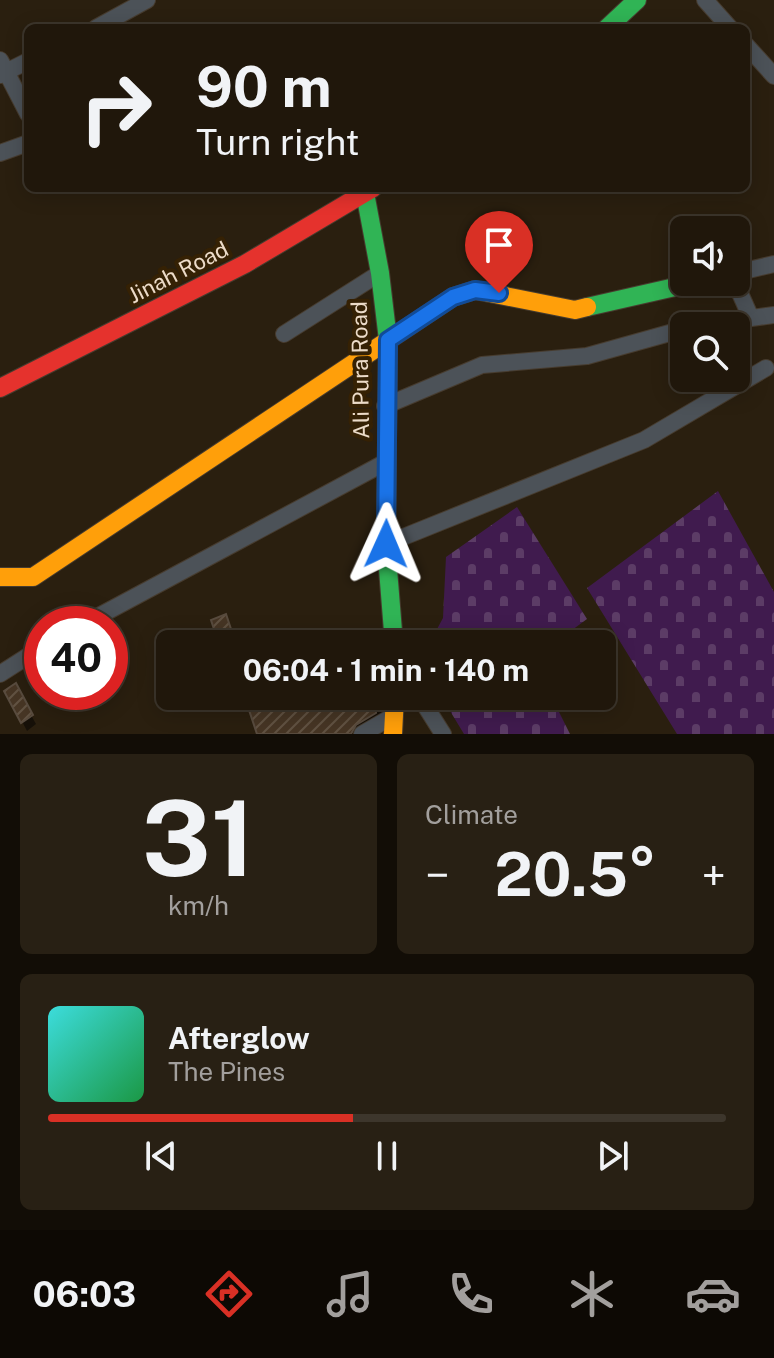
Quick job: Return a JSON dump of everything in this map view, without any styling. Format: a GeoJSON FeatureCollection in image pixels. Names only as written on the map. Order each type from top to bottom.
{"type":"FeatureCollection","features":[{"type":"Feature","properties":{"kind":"street"},"geometry":{"type":"LineString","coordinates":[[103,24],[147,0]]}},
{"type":"Feature","properties":{"kind":"street"},"geometry":{"type":"LineString","coordinates":[[611,24],[637,0]]}},
{"type":"Feature","properties":{"kind":"street"},"geometry":{"type":"LineString","coordinates":[[705,0],[726,24]]}},
{"type":"Feature","properties":{"kind":"street"},"geometry":{"type":"LineString","coordinates":[[750,49],[774,76]]}},
{"type":"Feature","properties":{"kind":"street"},"geometry":{"type":"LineString","coordinates":[[24,62],[2,69],[24,107]]}},
{"type":"Feature","properties":{"kind":"street"},"geometry":{"type":"LineString","coordinates":[[0,153],[24,144]]}},
{"type":"Feature","properties":{"kind":"street","name":"Jinah Road"},"geometry":{"type":"LineString","coordinates":[[0,388],[245,264],[366,192]]}},
{"type":"Feature","properties":{"kind":"street","name":"Ali Pura Road"},"geometry":{"type":"LineString","coordinates":[[369,192],[388,340],[386,544],[393,630]]}},
{"type":"Feature","properties":{"kind":"street"},"geometry":{"type":"LineString","coordinates":[[750,270],[774,264]]}},
{"type":"Feature","properties":{"kind":"street"},"geometry":{"type":"LineString","coordinates":[[284,334],[380,273]]}},
{"type":"Feature","properties":{"kind":"street"},"geometry":{"type":"LineString","coordinates":[[0,577],[33,577],[453,297],[475,290],[575,310],[670,288]]}},
{"type":"Feature","properties":{"kind":"street"},"geometry":{"type":"LineString","coordinates":[[741,296],[751,318],[774,315]]}},
{"type":"Feature","properties":{"kind":"street"},"geometry":{"type":"LineString","coordinates":[[385,406],[482,365],[587,356],[670,333]]}},
{"type":"Feature","properties":{"kind":"street"},"geometry":{"type":"LineString","coordinates":[[386,544],[644,440],[766,368]]}},
{"type":"Feature","properties":{"kind":"street"},"geometry":{"type":"LineString","coordinates":[[118,606],[386,462]]}},
{"type":"Feature","properties":{"kind":"street"},"geometry":{"type":"LineString","coordinates":[[0,674],[24,659]]}},
{"type":"Feature","properties":{"kind":"street"},"geometry":{"type":"LineString","coordinates":[[428,710],[443,734]]}},
{"type":"Feature","properties":{"kind":"street"},"geometry":{"type":"LineString","coordinates":[[362,734],[395,715]]}},
{"type":"Feature","properties":{"kind":"green space"},"geometry":{"type":"Polygon","coordinates":[[[718,491],[774,592],[774,734],[677,734],[616,635],[616,630],[613,630],[587,588],[718,491]]]}},
{"type":"Feature","properties":{"kind":"green space"},"geometry":{"type":"Polygon","coordinates":[[[517,507],[587,619],[572,630],[437,630],[443,618],[446,557],[517,507]]]}},
{"type":"Feature","properties":{"kind":"green space"},"geometry":{"type":"Polygon","coordinates":[[[449,710],[558,710],[570,734],[464,734],[449,710]]]}},
{"type":"Feature","properties":{"kind":"building"},"geometry":{"type":"Polygon","coordinates":[[[226,614],[231,630],[214,630],[211,620],[226,614]]]}},
{"type":"Feature","properties":{"kind":"building"},"geometry":{"type":"Polygon","coordinates":[[[16,683],[24,698],[24,710],[30,710],[33,715],[21,723],[4,691],[16,683]]]}},
{"type":"Feature","properties":{"kind":"building"},"geometry":{"type":"Polygon","coordinates":[[[249,710],[376,710],[356,725],[351,734],[257,734],[249,710]]]}},
{"type":"Feature","properties":{"kind":"traffic: fast"},"geometry":{"type":"LineString","coordinates":[[611,24],[637,0]]}},
{"type":"Feature","properties":{"kind":"traffic: fast"},"geometry":{"type":"LineString","coordinates":[[365,193],[380,273],[388,340],[386,544],[393,630]]}},
{"type":"Feature","properties":{"kind":"traffic: fast"},"geometry":{"type":"LineString","coordinates":[[587,307],[670,288]]}},
{"type":"Feature","properties":{"kind":"traffic: slow"},"geometry":{"type":"LineString","coordinates":[[0,577],[33,577],[453,297],[475,290],[575,310],[587,307]]}},
{"type":"Feature","properties":{"kind":"traffic: slow"},"geometry":{"type":"LineString","coordinates":[[393,734],[394,710]]}},
{"type":"Feature","properties":{"kind":"traffic: jam"},"geometry":{"type":"LineString","coordinates":[[0,388],[245,264],[366,192]]}},
{"type":"Feature","properties":{"kind":"route"},"geometry":{"type":"LineString","coordinates":[[386,544],[388,340],[453,297],[475,290],[499,293]]}}]}
